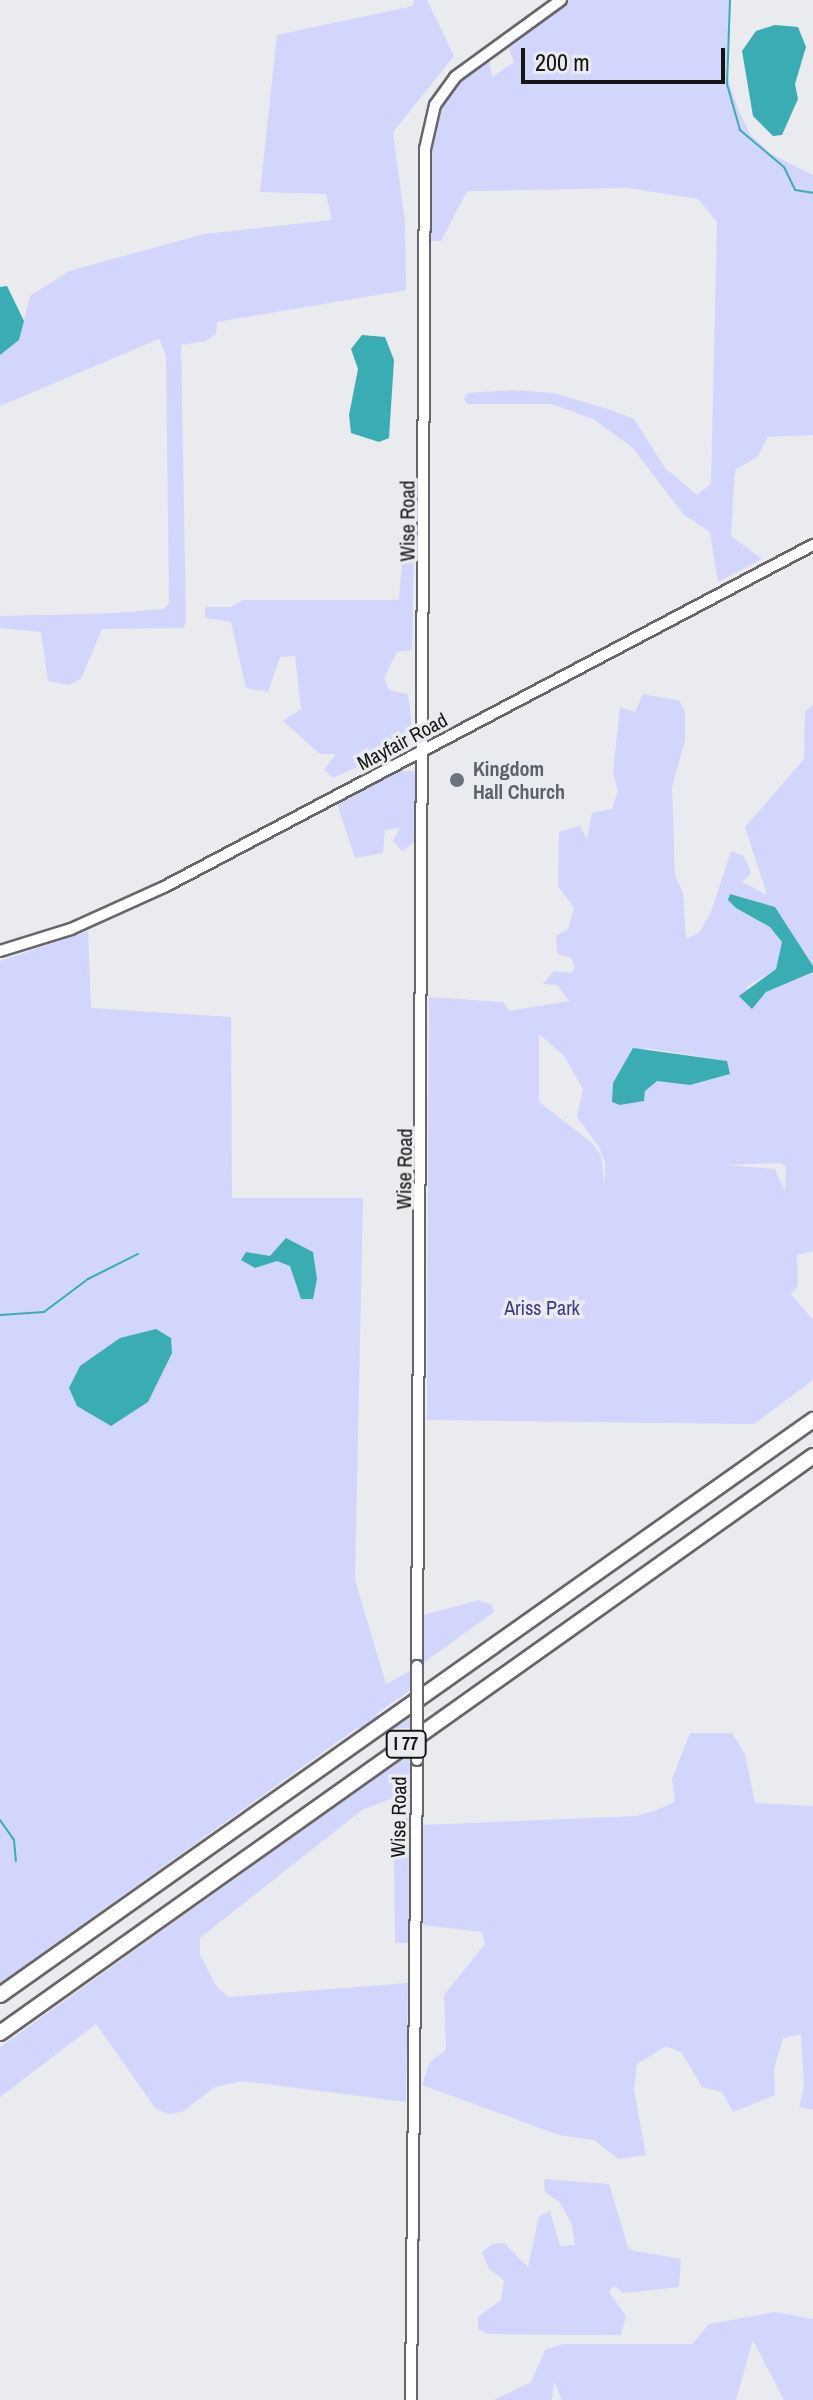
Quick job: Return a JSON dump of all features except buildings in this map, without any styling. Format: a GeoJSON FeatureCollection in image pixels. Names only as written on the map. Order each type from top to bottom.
{"type":"FeatureCollection","features":[{"type":"Feature","properties":{"kind":"highway","name":"I 77"},"geometry":{"type":"LineString","coordinates":[[0,1995],[813,1420]]}},
{"type":"Feature","properties":{"kind":"highway","name":"I 77"},"geometry":{"type":"LineString","coordinates":[[0,2033],[813,1456]]}},
{"type":"Feature","properties":{"kind":"street","name":"Wise Road"},"geometry":{"type":"LineString","coordinates":[[411,2400],[426,748],[427,133],[439,98],[455,77],[561,0]]}},
{"type":"Feature","properties":{"kind":"street","name":"Mayfair Road"},"geometry":{"type":"LineString","coordinates":[[0,951],[71,929],[164,887],[813,545]]}},
{"type":"Feature","properties":{"kind":"green space"},"geometry":{"type":"Polygon","coordinates":[[[414,0],[427,0],[454,56],[393,132],[405,222],[406,290],[217,322],[216,334],[206,341],[181,345],[186,621],[183,628],[102,629],[81,679],[69,685],[48,681],[41,632],[0,628],[0,616],[117,613],[163,609],[169,603],[166,356],[159,339],[0,406],[0,355],[19,340],[30,296],[69,271],[204,234],[332,220],[326,194],[260,192],[277,35],[413,6],[414,0]]]}},
{"type":"Feature","properties":{"kind":"green space"},"geometry":{"type":"Polygon","coordinates":[[[568,0],[730,0],[727,76],[738,109],[750,134],[771,154],[813,175],[813,435],[768,437],[757,457],[735,470],[731,536],[762,559],[718,582],[710,532],[684,515],[632,447],[593,419],[552,404],[467,404],[464,399],[467,393],[512,390],[553,393],[608,409],[634,419],[665,468],[697,495],[711,484],[717,222],[698,199],[628,188],[467,191],[441,241],[428,241],[429,154],[440,103],[460,78],[489,58],[492,77],[514,62],[507,44],[568,0]]]}},
{"type":"Feature","properties":{"kind":"green space"},"geometry":{"type":"Polygon","coordinates":[[[414,538],[412,650],[397,652],[384,678],[389,690],[408,694],[413,736],[399,748],[333,778],[324,770],[336,754],[320,754],[283,721],[301,709],[295,656],[280,657],[268,692],[246,688],[231,622],[205,618],[205,607],[231,607],[243,600],[399,600],[403,551],[414,538]]]}},
{"type":"Feature","properties":{"kind":"green space","name":"Ariss Park"},"geometry":{"type":"Polygon","coordinates":[[[643,694],[680,701],[685,713],[685,741],[672,787],[675,875],[683,893],[686,939],[699,933],[711,912],[731,851],[744,856],[751,873],[742,882],[767,895],[745,827],[804,759],[805,711],[813,705],[813,971],[775,907],[744,898],[736,908],[770,927],[782,942],[776,969],[745,988],[766,992],[813,972],[813,1251],[797,1255],[798,1286],[791,1294],[813,1320],[813,1380],[754,1424],[427,1420],[429,997],[503,1002],[509,1011],[569,1001],[557,985],[543,984],[554,971],[571,973],[575,967],[571,958],[557,954],[556,936],[568,929],[574,908],[558,886],[559,832],[580,826],[587,839],[592,813],[612,809],[618,791],[613,773],[620,707],[635,712],[643,694]],[[539,1034],[539,1102],[591,1142],[601,1156],[605,1187],[605,1162],[599,1147],[577,1117],[583,1089],[564,1056],[539,1034]],[[645,1048],[620,1105],[644,1101],[645,1091],[657,1080],[690,1085],[727,1075],[727,1061],[645,1048]],[[781,1163],[725,1165],[775,1169],[785,1192],[786,1167],[781,1163]]]}},
{"type":"Feature","properties":{"kind":"green space"},"geometry":{"type":"Polygon","coordinates":[[[396,771],[414,771],[420,783],[416,841],[402,851],[393,841],[400,828],[385,830],[383,853],[355,858],[336,801],[396,771]]]}},
{"type":"Feature","properties":{"kind":"green space"},"geometry":{"type":"Polygon","coordinates":[[[88,931],[91,1008],[231,1017],[232,1198],[363,1198],[355,1580],[386,1684],[414,1669],[413,1688],[0,1983],[0,961],[88,931]]]}},
{"type":"Feature","properties":{"kind":"green space"},"geometry":{"type":"Polygon","coordinates":[[[479,1600],[492,1605],[494,1612],[423,1663],[423,1615],[479,1600]]]}},
{"type":"Feature","properties":{"kind":"green space"},"geometry":{"type":"Polygon","coordinates":[[[0,1715],[412,1715],[412,1728],[0,1728],[0,1715]]]}},
{"type":"Feature","properties":{"kind":"green space"},"geometry":{"type":"Polygon","coordinates":[[[690,1733],[732,1733],[745,1754],[755,1803],[813,1806],[813,2110],[799,2107],[804,2087],[801,2034],[783,2038],[774,2069],[775,2095],[733,2112],[722,2092],[702,2087],[682,2053],[666,2046],[637,2064],[634,2090],[646,2155],[618,2159],[594,2140],[559,2135],[422,2085],[430,2062],[446,2050],[444,1995],[485,1944],[482,1932],[423,1925],[422,1825],[637,1816],[657,1810],[675,1802],[672,1779],[690,1733]]]}},
{"type":"Feature","properties":{"kind":"green space"},"geometry":{"type":"Polygon","coordinates":[[[410,1753],[410,1943],[395,1943],[394,1864],[401,1795],[362,1810],[200,1938],[200,1955],[217,1987],[229,1997],[408,1983],[406,2102],[242,2081],[215,2087],[182,2112],[169,2114],[156,2109],[96,2024],[0,2097],[0,2047],[410,1753]]]}},
{"type":"Feature","properties":{"kind":"green space"},"geometry":{"type":"Polygon","coordinates":[[[544,2179],[609,2184],[629,2250],[681,2259],[679,2287],[623,2293],[614,2285],[609,2292],[626,2316],[621,2335],[487,2334],[478,2329],[478,2317],[501,2300],[504,2280],[489,2269],[482,2252],[492,2244],[504,2243],[528,2267],[539,2216],[550,2211],[560,2246],[575,2245],[572,2224],[560,2203],[545,2192],[544,2179]]]}},
{"type":"Feature","properties":{"kind":"green space"},"geometry":{"type":"Polygon","coordinates":[[[775,2312],[813,2319],[813,2400],[784,2400],[753,2340],[736,2400],[562,2400],[554,2381],[552,2400],[494,2400],[531,2382],[545,2350],[563,2344],[692,2344],[709,2324],[775,2312]]]}},
{"type":"Feature","properties":{"kind":"shaded area"},"geometry":{"type":"Polygon","coordinates":[[[775,25],[798,27],[806,47],[795,84],[798,99],[782,135],[773,136],[753,116],[742,51],[756,31],[775,25]]]}},
{"type":"Feature","properties":{"kind":"shaded area"},"geometry":{"type":"Polygon","coordinates":[[[7,286],[24,321],[19,340],[0,355],[0,287],[7,286]]]}},
{"type":"Feature","properties":{"kind":"shaded area"},"geometry":{"type":"Polygon","coordinates":[[[362,335],[385,337],[394,360],[389,438],[379,442],[351,433],[349,415],[358,369],[351,349],[362,335]]]}},
{"type":"Feature","properties":{"kind":"shaded area"},"geometry":{"type":"Polygon","coordinates":[[[730,894],[775,907],[813,966],[813,972],[766,992],[752,1009],[739,996],[776,969],[782,942],[770,927],[736,908],[728,900],[730,894]]]}},
{"type":"Feature","properties":{"kind":"shaded area"},"geometry":{"type":"Polygon","coordinates":[[[633,1048],[727,1061],[730,1074],[690,1085],[657,1081],[645,1091],[644,1101],[620,1105],[612,1102],[613,1083],[633,1048]]]}},
{"type":"Feature","properties":{"kind":"shaded area"},"geometry":{"type":"Polygon","coordinates":[[[286,1238],[313,1252],[317,1279],[313,1299],[301,1299],[290,1266],[277,1261],[255,1268],[241,1260],[246,1252],[270,1256],[286,1238]]]}},
{"type":"Feature","properties":{"kind":"shaded area"},"geometry":{"type":"Polygon","coordinates":[[[156,1329],[171,1338],[172,1353],[148,1402],[111,1426],[77,1406],[69,1388],[80,1366],[120,1338],[156,1329]]]}},
{"type":"Feature","properties":{"kind":"waterway"},"geometry":{"type":"LineString","coordinates":[[730,0],[727,84],[740,130],[784,167],[795,190],[813,193]]}},
{"type":"Feature","properties":{"kind":"waterway"},"geometry":{"type":"LineString","coordinates":[[0,1315],[44,1312],[88,1279],[138,1254]]}},
{"type":"Feature","properties":{"kind":"waterway"},"geometry":{"type":"LineString","coordinates":[[0,1820],[14,1840],[16,1861]]}},
{"type":"Feature","properties":{"kind":"place","name":"Kingdom Hall Church"},"geometry":{"type":"Point","coordinates":[457,780]}}]}
